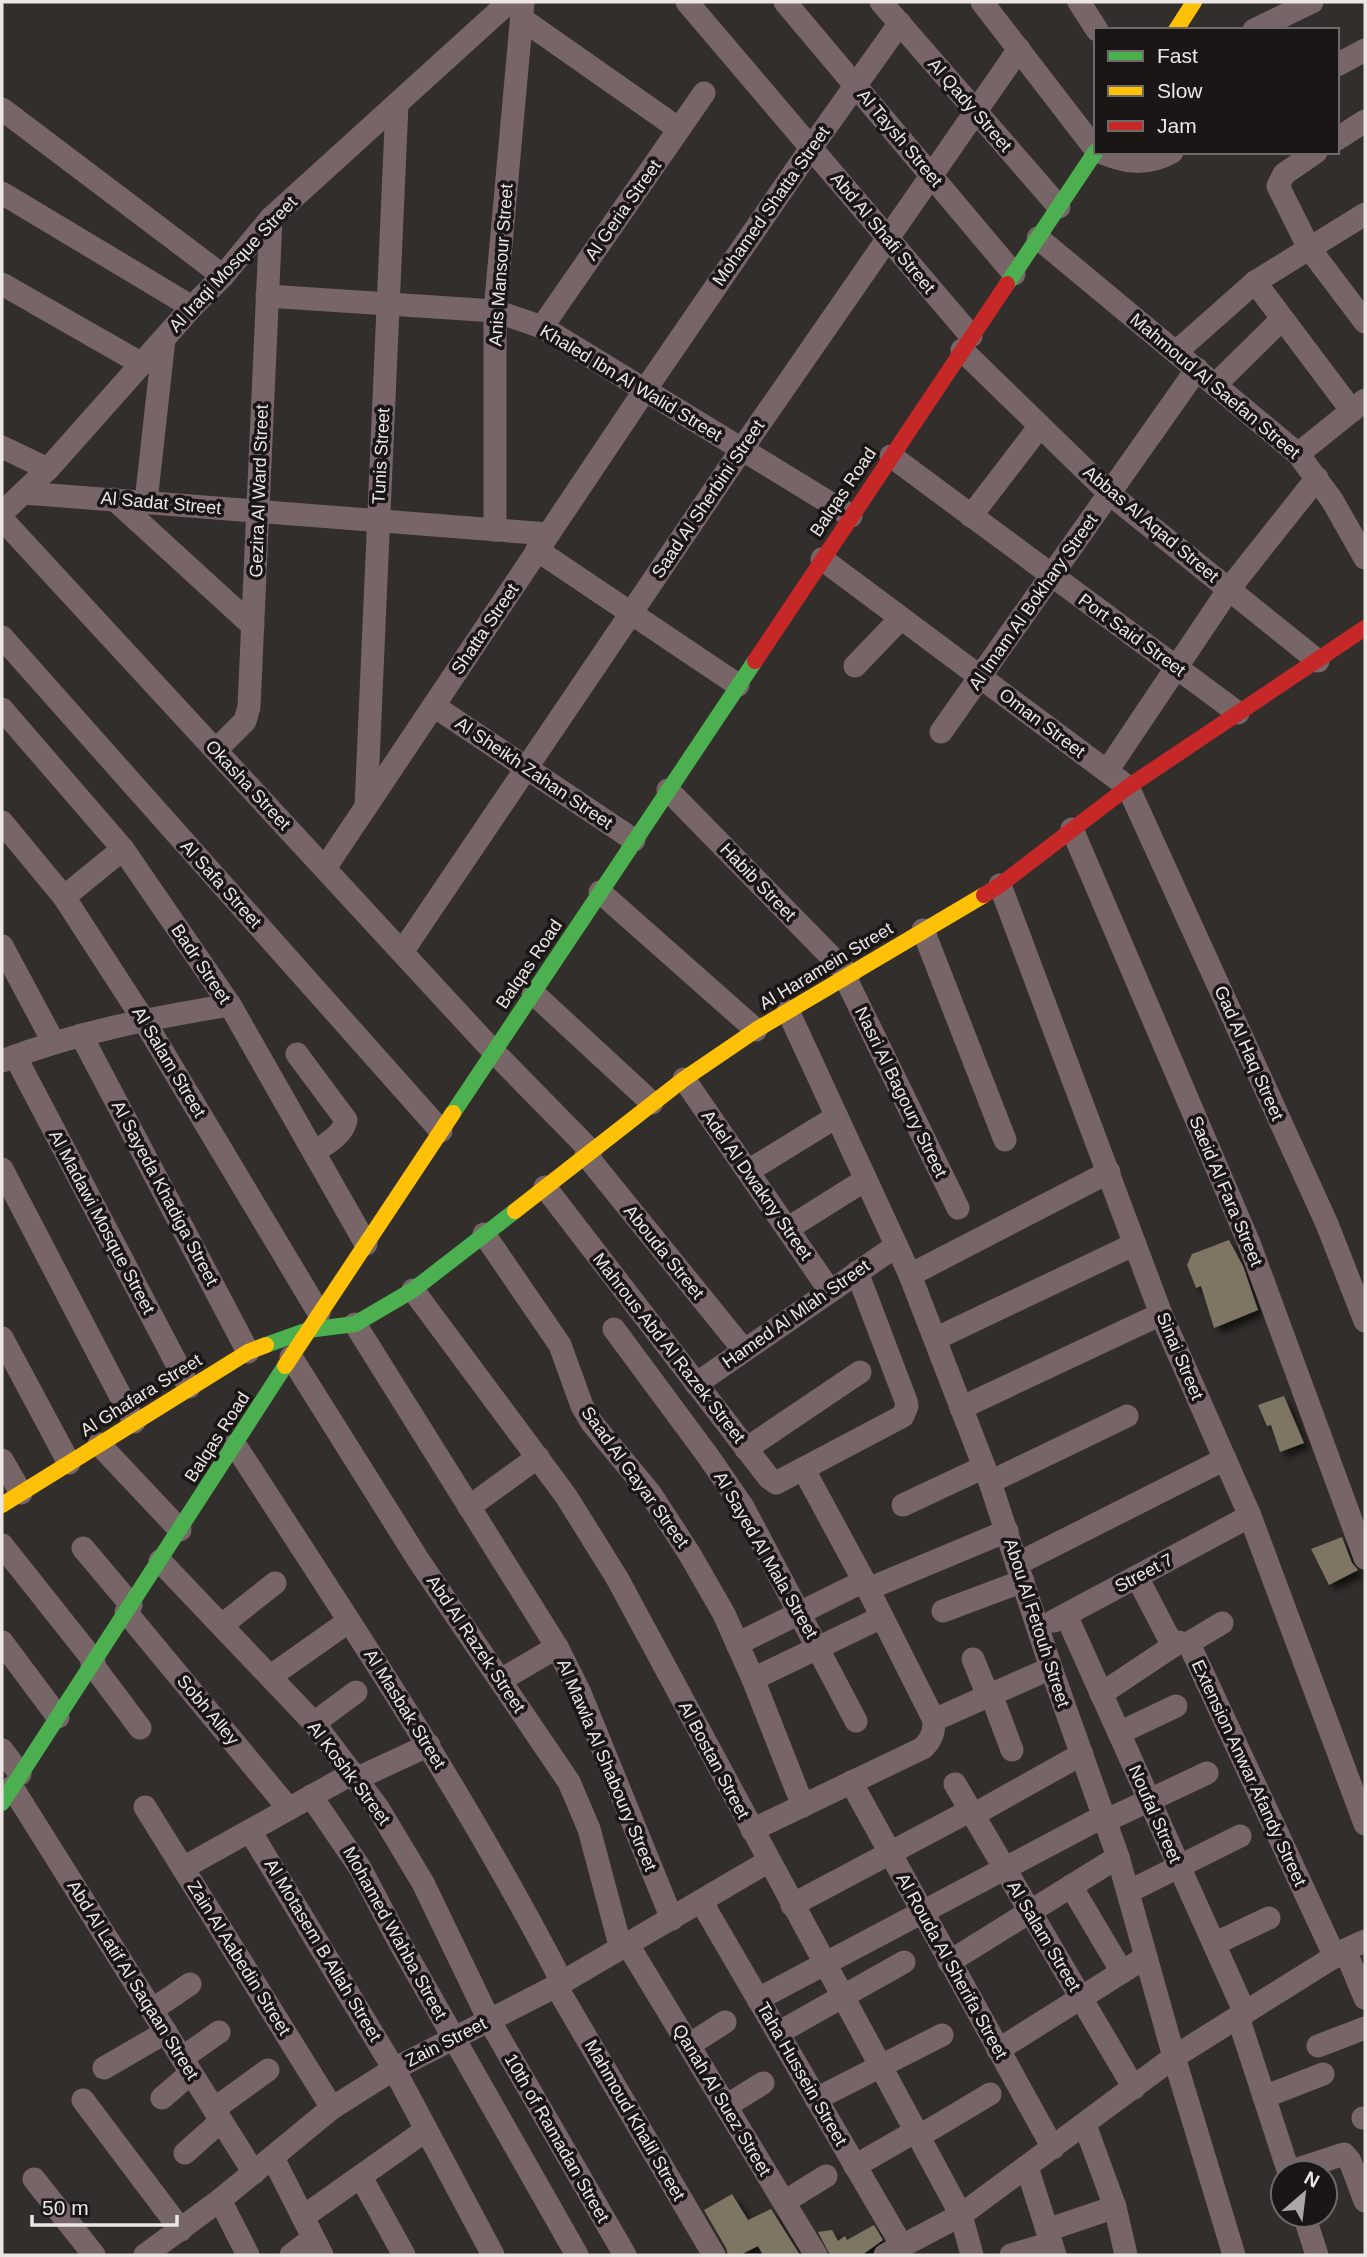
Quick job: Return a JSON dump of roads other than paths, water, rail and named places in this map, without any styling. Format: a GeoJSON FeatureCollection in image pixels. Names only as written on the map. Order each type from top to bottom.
{"type":"FeatureCollection","features":[{"type":"Feature","properties":{"kind":"main road"},"geometry":{"type":"LineString","coordinates":[[1177,28],[1194,2]]}},
{"type":"Feature","properties":{"kind":"main road","name":"Balqas Road"},"geometry":{"type":"LineString","coordinates":[[11,1788],[313,1322],[1095,154]]}},
{"type":"Feature","properties":{"kind":"main road","name":"Al Haramein Street"},"geometry":{"type":"LineString","coordinates":[[313,1322],[355,1324],[413,1290],[684,1079],[756,1030],[1000,885],[1128,787],[1365,628]]}},
{"type":"Feature","properties":{"kind":"main road","name":"Al Ghafara Street"},"geometry":{"type":"LineString","coordinates":[[2,1505],[248,1352],[313,1322]]}},
{"type":"Feature","properties":{"kind":"street","name":"Abd Al Shafi Street"},"geometry":{"type":"LineString","coordinates":[[687,2],[887,237],[966,343]]}},
{"type":"Feature","properties":{"kind":"street","name":"Al Taysh Street"},"geometry":{"type":"LineString","coordinates":[[785,2],[1014,274]]}},
{"type":"Feature","properties":{"kind":"street","name":"Al Qady Street"},"geometry":{"type":"LineString","coordinates":[[881,2],[1059,207]]}},
{"type":"Feature","properties":{"kind":"street"},"geometry":{"type":"LineString","coordinates":[[982,2],[1094,147]]}},
{"type":"Feature","properties":{"kind":"street"},"geometry":{"type":"LineString","coordinates":[[1079,2],[1096,28]]}},
{"type":"Feature","properties":{"kind":"street"},"geometry":{"type":"LineString","coordinates":[[1258,28],[1312,2]]}},
{"type":"Feature","properties":{"kind":"street"},"geometry":{"type":"LineString","coordinates":[[518,7],[679,129]]}},
{"type":"Feature","properties":{"kind":"street","name":"Al Iraqi Mosque Street"},"geometry":{"type":"LineString","coordinates":[[2,513],[48,469],[192,307],[223,276],[271,218],[397,104],[518,7]]}},
{"type":"Feature","properties":{"kind":"street","name":"Anis Mansour Street"},"geometry":{"type":"LineString","coordinates":[[495,530],[495,311],[518,7]]}},
{"type":"Feature","properties":{"kind":"street","name":"Mohamed Shatta Street"},"geometry":{"type":"LineString","coordinates":[[645,390],[900,23]]}},
{"type":"Feature","properties":{"kind":"street","name":"Saad Al Sherbini Street"},"geometry":{"type":"LineString","coordinates":[[402,952],[742,449],[1019,49]]}},
{"type":"Feature","properties":{"kind":"street"},"geometry":{"type":"LineString","coordinates":[[1339,64],[1365,50]]}},
{"type":"Feature","properties":{"kind":"street","name":"Al Geria Street"},"geometry":{"type":"LineString","coordinates":[[542,327],[704,93]]}},
{"type":"Feature","properties":{"kind":"street","name":"Tunis Street"},"geometry":{"type":"LineString","coordinates":[[366,807],[397,104]]}},
{"type":"Feature","properties":{"kind":"street"},"geometry":{"type":"LineString","coordinates":[[2,109],[223,276]]}},
{"type":"Feature","properties":{"kind":"street"},"geometry":{"type":"LineString","coordinates":[[1339,138],[1365,121]]}},
{"type":"Feature","properties":{"kind":"street"},"geometry":{"type":"LineString","coordinates":[[1105,154],[1136,162],[1156,161],[1168,154]]}},
{"type":"Feature","properties":{"kind":"street"},"geometry":{"type":"LineString","coordinates":[[1313,154],[1284,174],[1278,181],[1278,186],[1310,248],[1365,322]]}},
{"type":"Feature","properties":{"kind":"street"},"geometry":{"type":"LineString","coordinates":[[2,193],[192,307]]}},
{"type":"Feature","properties":{"kind":"street"},"geometry":{"type":"LineString","coordinates":[[1176,352],[1255,282],[1365,214]]}},
{"type":"Feature","properties":{"kind":"street","name":"Gezira Al Ward Street"},"geometry":{"type":"LineString","coordinates":[[216,750],[244,721],[249,712],[271,218]]}},
{"type":"Feature","properties":{"kind":"street","name":"Mahmoud Al Saefan Street"},"geometry":{"type":"LineString","coordinates":[[1038,238],[1298,454],[1317,478],[1365,558]]}},
{"type":"Feature","properties":{"kind":"street"},"geometry":{"type":"LineString","coordinates":[[1255,282],[1282,319],[1358,406],[1298,454]]}},
{"type":"Feature","properties":{"kind":"street"},"geometry":{"type":"LineString","coordinates":[[2,284],[142,364]]}},
{"type":"Feature","properties":{"kind":"street","name":"Khaled Ibn Al Walid Street"},"geometry":{"type":"LineString","coordinates":[[267,296],[495,311],[542,327],[851,516]]}},
{"type":"Feature","properties":{"kind":"street"},"geometry":{"type":"LineString","coordinates":[[1215,385],[1282,319]]}},
{"type":"Feature","properties":{"kind":"street"},"geometry":{"type":"LineString","coordinates":[[146,502],[164,339]]}},
{"type":"Feature","properties":{"kind":"street","name":"Abbas Al Aqad Street"},"geometry":{"type":"LineString","coordinates":[[966,343],[1040,426],[1110,494],[1318,660]]}},
{"type":"Feature","properties":{"kind":"street","name":"Al Imam Al Bokhary Street"},"geometry":{"type":"LineString","coordinates":[[941,732],[1197,369]]}},
{"type":"Feature","properties":{"kind":"street","name":"Shatta Street"},"geometry":{"type":"LineString","coordinates":[[325,869],[645,390]]}},
{"type":"Feature","properties":{"kind":"street"},"geometry":{"type":"LineString","coordinates":[[971,516],[1040,426]]}},
{"type":"Feature","properties":{"kind":"street"},"geometry":{"type":"LineString","coordinates":[[2,447],[48,469]]}},
{"type":"Feature","properties":{"kind":"street","name":"Port Said Street"},"geometry":{"type":"LineString","coordinates":[[891,456],[1238,713]]}},
{"type":"Feature","properties":{"kind":"street"},"geometry":{"type":"LineString","coordinates":[[1107,771],[1228,589],[1317,478]]}},
{"type":"Feature","properties":{"kind":"street","name":"Al Sadat Street"},"geometry":{"type":"LineString","coordinates":[[24,492],[495,530],[543,542],[631,613],[738,685]]}},
{"type":"Feature","properties":{"kind":"street"},"geometry":{"type":"LineString","coordinates":[[114,499],[253,626]]}},
{"type":"Feature","properties":{"kind":"street","name":"Okasha Street"},"geometry":{"type":"LineString","coordinates":[[2,519],[494,1052]]}},
{"type":"Feature","properties":{"kind":"street","name":"Oman Street"},"geometry":{"type":"LineString","coordinates":[[822,559],[1128,787]]}},
{"type":"Feature","properties":{"kind":"street"},"geometry":{"type":"LineString","coordinates":[[855,666],[901,618]]}},
{"type":"Feature","properties":{"kind":"street","name":"Al Safa Street"},"geometry":{"type":"LineString","coordinates":[[2,637],[441,1130]]}},
{"type":"Feature","properties":{"kind":"street","name":"Al Sheikh Zahan Street"},"geometry":{"type":"LineString","coordinates":[[434,706],[634,840]]}},
{"type":"Feature","properties":{"kind":"street","name":"Badr Street"},"geometry":{"type":"LineString","coordinates":[[2,709],[123,849],[230,1005],[366,1244]]}},
{"type":"Feature","properties":{"kind":"street","name":"Gad Al Haq Street"},"geometry":{"type":"LineString","coordinates":[[1128,787],[1322,1214],[1365,1321]]}},
{"type":"Feature","properties":{"kind":"street","name":"Habib Street"},"geometry":{"type":"LineString","coordinates":[[668,790],[847,976]]}},
{"type":"Feature","properties":{"kind":"street","name":"Al Salam Street"},"geometry":{"type":"LineString","coordinates":[[2,822],[64,897],[143,1019],[313,1322]]}},
{"type":"Feature","properties":{"kind":"street","name":"Saeid Al Fara Street"},"geometry":{"type":"LineString","coordinates":[[1072,830],[1275,1307],[1365,1558]]}},
{"type":"Feature","properties":{"kind":"street"},"geometry":{"type":"LineString","coordinates":[[64,897],[123,849]]}},
{"type":"Feature","properties":{"kind":"street","name":"Sinai Street"},"geometry":{"type":"LineString","coordinates":[[1000,885],[1161,1314],[1250,1516],[1365,1824]]}},
{"type":"Feature","properties":{"kind":"street"},"geometry":{"type":"LineString","coordinates":[[600,892],[756,1030]]}},
{"type":"Feature","properties":{"kind":"street"},"geometry":{"type":"LineString","coordinates":[[923,930],[1005,1140]]}},
{"type":"Feature","properties":{"kind":"street"},"geometry":{"type":"LineString","coordinates":[[2,946],[54,1043]]}},
{"type":"Feature","properties":{"kind":"street","name":"Nasri Al Bagoury Street"},"geometry":{"type":"LineString","coordinates":[[847,976],[957,1208]]}},
{"type":"Feature","properties":{"kind":"street"},"geometry":{"type":"LineString","coordinates":[[533,993],[652,1104]]}},
{"type":"Feature","properties":{"kind":"street"},"geometry":{"type":"LineString","coordinates":[[8,1059],[81,1035],[143,1019],[230,1005]]}},
{"type":"Feature","properties":{"kind":"street","name":"Abou Al Fetouh Street"},"geometry":{"type":"LineString","coordinates":[[788,1011],[910,1275],[987,1475],[1118,1857],[1174,2057],[1234,2255]]}},
{"type":"Feature","properties":{"kind":"street","name":"Al Sayeda Khadiga Street"},"geometry":{"type":"LineString","coordinates":[[81,1035],[248,1352]]}},
{"type":"Feature","properties":{"kind":"street","name":"Abouda Street"},"geometry":{"type":"LineString","coordinates":[[494,1052],[588,1153],[743,1349]]}},
{"type":"Feature","properties":{"kind":"street"},"geometry":{"type":"LineString","coordinates":[[297,1054],[346,1120],[340,1133],[314,1153]]}},
{"type":"Feature","properties":{"kind":"street","name":"Al Madawi Mosque Street"},"geometry":{"type":"LineString","coordinates":[[8,1059],[190,1387]]}},
{"type":"Feature","properties":{"kind":"street","name":"Adel Al Dwakny Street"},"geometry":{"type":"LineString","coordinates":[[684,1079],[830,1290]]}},
{"type":"Feature","properties":{"kind":"street"},"geometry":{"type":"LineString","coordinates":[[748,1171],[836,1117]]}},
{"type":"Feature","properties":{"kind":"street"},"geometry":{"type":"LineString","coordinates":[[2,1169],[134,1422]]}},
{"type":"Feature","properties":{"kind":"street"},"geometry":{"type":"LineString","coordinates":[[910,1275],[1109,1172]]}},
{"type":"Feature","properties":{"kind":"street"},"geometry":{"type":"LineString","coordinates":[[787,1229],[865,1180]]}},
{"type":"Feature","properties":{"kind":"street","name":"Mahrous Abd Al Razek Street"},"geometry":{"type":"LineString","coordinates":[[545,1187],[772,1482],[780,1482],[804,1470],[903,1416],[906,1411],[905,1401],[857,1272]]}},
{"type":"Feature","properties":{"kind":"street","name":"Saad Al Gayar Street"},"geometry":{"type":"LineString","coordinates":[[484,1234],[560,1345],[582,1406],[592,1423],[650,1493],[724,1614],[803,1806]]}},
{"type":"Feature","properties":{"kind":"street"},"geometry":{"type":"LineString","coordinates":[[935,1339],[1135,1244]]}},
{"type":"Feature","properties":{"kind":"street","name":"Hamed Al Mlah Street"},"geometry":{"type":"LineString","coordinates":[[696,1384],[743,1349],[896,1246]]}},
{"type":"Feature","properties":{"kind":"street","name":"Al Bostan Street"},"geometry":{"type":"LineString","coordinates":[[413,1290],[538,1457],[593,1537],[617,1578],[961,2215],[972,2255]]}},
{"type":"Feature","properties":{"kind":"street"},"geometry":{"type":"LineString","coordinates":[[961,1408],[1161,1314]]}},
{"type":"Feature","properties":{"kind":"street","name":"Al Mawla Al Shaboury Street"},"geometry":{"type":"LineString","coordinates":[[355,1324],[557,1647],[580,1693],[672,1919]]}},
{"type":"Feature","properties":{"kind":"street","name":"Al Sayed Al Mala Street"},"geometry":{"type":"LineString","coordinates":[[614,1329],[732,1490],[856,1721]]}},
{"type":"Feature","properties":{"kind":"street"},"geometry":{"type":"LineString","coordinates":[[2,1338],[69,1463]]}},
{"type":"Feature","properties":{"kind":"street","name":"Abd Al Razek Street"},"geometry":{"type":"LineString","coordinates":[[291,1357],[419,1561],[556,1761],[580,1805],[589,1829],[625,1947]]}},
{"type":"Feature","properties":{"kind":"street"},"geometry":{"type":"LineString","coordinates":[[746,1449],[860,1372]]}},
{"type":"Feature","properties":{"kind":"street"},"geometry":{"type":"LineString","coordinates":[[903,1505],[987,1475],[1127,1416]]}},
{"type":"Feature","properties":{"kind":"street"},"geometry":{"type":"LineString","coordinates":[[99,1444],[180,1530]]}},
{"type":"Feature","properties":{"kind":"street","name":"Al Masbak Street"},"geometry":{"type":"LineString","coordinates":[[235,1445],[429,1745],[499,1865],[559,1984]]}},
{"type":"Feature","properties":{"kind":"street"},"geometry":{"type":"LineString","coordinates":[[470,1507],[538,1457]]}},
{"type":"Feature","properties":{"kind":"street"},"geometry":{"type":"LineString","coordinates":[[943,1611],[1020,1573],[1225,1459]]}},
{"type":"Feature","properties":{"kind":"street"},"geometry":{"type":"LineString","coordinates":[[2,1460],[21,1493]]}},
{"type":"Feature","properties":{"kind":"street"},"geometry":{"type":"LineString","coordinates":[[752,1830],[923,1748],[934,1730],[934,1720],[804,1470]]}},
{"type":"Feature","properties":{"kind":"street","name":"Street 7"},"geometry":{"type":"LineString","coordinates":[[1039,1630],[1250,1516]]}},
{"type":"Feature","properties":{"kind":"street"},"geometry":{"type":"LineString","coordinates":[[737,1644],[799,1613],[1007,1531]]}},
{"type":"Feature","properties":{"kind":"street"},"geometry":{"type":"LineString","coordinates":[[2,1545],[93,1662],[140,1728]]}},
{"type":"Feature","properties":{"kind":"street","name":"Sobh Alley"},"geometry":{"type":"LineString","coordinates":[[83,1548],[289,1809]]}},
{"type":"Feature","properties":{"kind":"street","name":"Al Koshk Street"},"geometry":{"type":"LineString","coordinates":[[160,1561],[314,1723],[355,1776],[423,1883],[489,2020]]}},
{"type":"Feature","properties":{"kind":"street"},"geometry":{"type":"LineString","coordinates":[[1137,1577],[1180,1645],[1222,1623]]}},
{"type":"Feature","properties":{"kind":"street"},"geometry":{"type":"LineString","coordinates":[[222,1625],[275,1583]]}},
{"type":"Feature","properties":{"kind":"street","name":"Noufal Street"},"geometry":{"type":"LineString","coordinates":[[1066,1615],[1214,1944],[1241,2015],[1285,2159]]}},
{"type":"Feature","properties":{"kind":"street"},"geometry":{"type":"LineString","coordinates":[[753,1679],[882,1617]]}},
{"type":"Feature","properties":{"kind":"street"},"geometry":{"type":"LineString","coordinates":[[271,1676],[349,1621]]}},
{"type":"Feature","properties":{"kind":"street"},"geometry":{"type":"LineString","coordinates":[[2,1642],[58,1717]]}},
{"type":"Feature","properties":{"kind":"street","name":"Extension Anwar Afandy Street"},"geometry":{"type":"LineString","coordinates":[[1101,1694],[1180,1645],[1348,1950],[1365,1998]]}},
{"type":"Feature","properties":{"kind":"street"},"geometry":{"type":"LineString","coordinates":[[501,1680],[557,1647]]}},
{"type":"Feature","properties":{"kind":"street"},"geometry":{"type":"LineString","coordinates":[[972,1659],[1012,1750]]}},
{"type":"Feature","properties":{"kind":"street"},"geometry":{"type":"LineString","coordinates":[[934,1720],[1051,1668]]}},
{"type":"Feature","properties":{"kind":"street"},"geometry":{"type":"LineString","coordinates":[[314,1723],[356,1692]]}},
{"type":"Feature","properties":{"kind":"street"},"geometry":{"type":"LineString","coordinates":[[1119,1733],[1177,1706]]}},
{"type":"Feature","properties":{"kind":"street"},"geometry":{"type":"LineString","coordinates":[[183,1868],[312,1796],[429,1745]]}},
{"type":"Feature","properties":{"kind":"street","name":"Abd Al Latif Al Saqaan Street"},"geometry":{"type":"LineString","coordinates":[[2,1749],[11,1788],[254,2173]]}},
{"type":"Feature","properties":{"kind":"street"},"geometry":{"type":"LineString","coordinates":[[793,1905],[1082,1755]]}},
{"type":"Feature","properties":{"kind":"street"},"geometry":{"type":"LineString","coordinates":[[758,1998],[1004,1868],[1207,1773]]}},
{"type":"Feature","properties":{"kind":"street","name":"Al Rouda Al Sherifa Street"},"geometry":{"type":"LineString","coordinates":[[851,1782],[1053,2148]]}},
{"type":"Feature","properties":{"kind":"street","name":"Al Salam Street"},"geometry":{"type":"LineString","coordinates":[[955,1784],[1134,2088]]}},
{"type":"Feature","properties":{"kind":"street","name":"Mohamed Wahba Street"},"geometry":{"type":"LineString","coordinates":[[312,1796],[360,1868],[577,2255]]}},
{"type":"Feature","properties":{"kind":"street","name":"Zain Al Aabedin Street"},"geometry":{"type":"LineString","coordinates":[[145,1807],[332,2108]]}},
{"type":"Feature","properties":{"kind":"street","name":"Al Motasem B Allah Street"},"geometry":{"type":"LineString","coordinates":[[250,1831],[394,2069],[493,2255]]}},
{"type":"Feature","properties":{"kind":"street"},"geometry":{"type":"LineString","coordinates":[[1128,1892],[1240,1836]]}},
{"type":"Feature","properties":{"kind":"street"},"geometry":{"type":"LineString","coordinates":[[949,1962],[1118,1857]]}},
{"type":"Feature","properties":{"kind":"street","name":"Zain Street"},"geometry":{"type":"LineString","coordinates":[[145,2255],[220,2200],[332,2108],[394,2069],[625,1947],[769,1861]]}},
{"type":"Feature","properties":{"kind":"street"},"geometry":{"type":"LineString","coordinates":[[1071,1886],[1122,1972]]}},
{"type":"Feature","properties":{"kind":"street","name":"Taha Hussein Street"},"geometry":{"type":"LineString","coordinates":[[701,1901],[855,2166],[894,2251]]}},
{"type":"Feature","properties":{"kind":"street"},"geometry":{"type":"LineString","coordinates":[[1214,1944],[1269,1918]]}},
{"type":"Feature","properties":{"kind":"street","name":"Qanah Al Suez Street"},"geometry":{"type":"LineString","coordinates":[[625,1947],[689,2045],[816,2255]]}},
{"type":"Feature","properties":{"kind":"street"},"geometry":{"type":"LineString","coordinates":[[894,2251],[961,2215],[1174,2057],[1348,1950]]}},
{"type":"Feature","properties":{"kind":"street"},"geometry":{"type":"LineString","coordinates":[[998,2050],[1146,1957]]}},
{"type":"Feature","properties":{"kind":"street"},"geometry":{"type":"LineString","coordinates":[[778,2033],[904,1962]]}},
{"type":"Feature","properties":{"kind":"street"},"geometry":{"type":"LineString","coordinates":[[152,2010],[190,1984]]}},
{"type":"Feature","properties":{"kind":"street","name":"Mahmoud Khalil Street"},"geometry":{"type":"LineString","coordinates":[[559,1984],[714,2255]]}},
{"type":"Feature","properties":{"kind":"street","name":"10th of Ramadan Street"},"geometry":{"type":"LineString","coordinates":[[489,2020],[625,2255]]}},
{"type":"Feature","properties":{"kind":"street"},"geometry":{"type":"LineString","coordinates":[[689,2045],[725,2022]]}},
{"type":"Feature","properties":{"kind":"street"},"geometry":{"type":"LineString","coordinates":[[1318,2046],[1365,2028]]}},
{"type":"Feature","properties":{"kind":"street"},"geometry":{"type":"LineString","coordinates":[[104,2068],[166,2032]]}},
{"type":"Feature","properties":{"kind":"street"},"geometry":{"type":"LineString","coordinates":[[162,2098],[219,2032]]}},
{"type":"Feature","properties":{"kind":"street"},"geometry":{"type":"LineString","coordinates":[[817,2099],[942,2035]]}},
{"type":"Feature","properties":{"kind":"street"},"geometry":{"type":"LineString","coordinates":[[185,2154],[218,2115],[268,2070]]}},
{"type":"Feature","properties":{"kind":"street"},"geometry":{"type":"LineString","coordinates":[[1264,2097],[1323,2074]]}},
{"type":"Feature","properties":{"kind":"street"},"geometry":{"type":"LineString","coordinates":[[726,2106],[763,2083]]}},
{"type":"Feature","properties":{"kind":"street"},"geometry":{"type":"LineString","coordinates":[[855,2166],[990,2094]]}},
{"type":"Feature","properties":{"kind":"street"},"geometry":{"type":"LineString","coordinates":[[83,2100],[181,2230]]}},
{"type":"Feature","properties":{"kind":"street"},"geometry":{"type":"LineString","coordinates":[[1085,2125],[1115,2207],[1126,2255]]}},
{"type":"Feature","properties":{"kind":"street"},"geometry":{"type":"LineString","coordinates":[[303,2217],[426,2130]]}},
{"type":"Feature","properties":{"kind":"street"},"geometry":{"type":"LineString","coordinates":[[1329,2159],[1344,2154],[1350,2161],[1365,2201]]}},
{"type":"Feature","properties":{"kind":"street"},"geometry":{"type":"LineString","coordinates":[[273,2158],[317,2247],[291,2255]]}},
{"type":"Feature","properties":{"kind":"street"},"geometry":{"type":"LineString","coordinates":[[1027,2167],[1051,2243]]}},
{"type":"Feature","properties":{"kind":"street"},"geometry":{"type":"LineString","coordinates":[[784,2202],[826,2176]]}},
{"type":"Feature","properties":{"kind":"street"},"geometry":{"type":"LineString","coordinates":[[361,2177],[404,2255]]}},
{"type":"Feature","properties":{"kind":"street"},"geometry":{"type":"LineString","coordinates":[[34,2179],[94,2255]]}},
{"type":"Feature","properties":{"kind":"street"},"geometry":{"type":"LineString","coordinates":[[220,2200],[248,2255]]}},
{"type":"Feature","properties":{"kind":"street"},"geometry":{"type":"LineString","coordinates":[[1011,2255],[1051,2243],[1115,2207]]}},
{"type":"Feature","properties":{"kind":"street"},"geometry":{"type":"LineString","coordinates":[[1309,2229],[1317,2255]]}}]}
